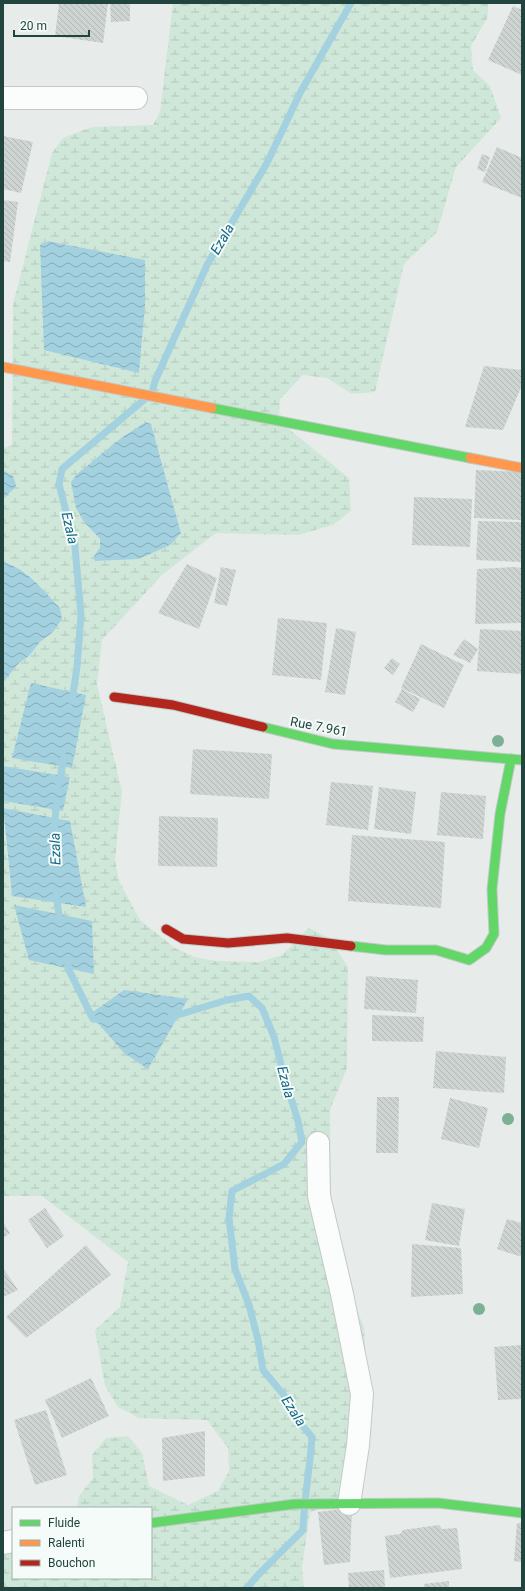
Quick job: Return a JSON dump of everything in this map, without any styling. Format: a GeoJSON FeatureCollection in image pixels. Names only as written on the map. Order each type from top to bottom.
{"type":"FeatureCollection","features":[{"type":"Feature","properties":{"kind":"street"},"geometry":{"type":"LineString","coordinates":[[3,98],[136,98]]}},
{"type":"Feature","properties":{"kind":"street"},"geometry":{"type":"LineString","coordinates":[[3,367],[51,375],[522,468]]}},
{"type":"Feature","properties":{"kind":"street","name":"Rue 7.961"},"geometry":{"type":"LineString","coordinates":[[114,697],[173,705],[333,744],[522,760]]}},
{"type":"Feature","properties":{"kind":"street"},"geometry":{"type":"LineString","coordinates":[[166,928],[183,939],[228,943],[286,938],[386,950],[436,950],[469,960],[486,948],[494,934],[492,889],[500,814],[511,759]]}},
{"type":"Feature","properties":{"kind":"street"},"geometry":{"type":"LineString","coordinates":[[318,1143],[319,1196],[342,1294],[362,1394],[358,1445],[348,1504]]}},
{"type":"Feature","properties":{"kind":"street"},"geometry":{"type":"LineString","coordinates":[[152,1523],[295,1504],[438,1503],[522,1513]]}},
{"type":"Feature","properties":{"kind":"green space"},"geometry":{"type":"Polygon","coordinates":[[[173,3],[488,3],[488,17],[471,46],[473,70],[490,86],[501,118],[456,167],[437,232],[404,264],[375,392],[352,394],[327,378],[303,375],[280,399],[279,421],[349,478],[351,511],[333,525],[298,535],[216,533],[162,575],[102,640],[97,684],[122,792],[115,860],[119,881],[140,920],[175,948],[195,957],[216,961],[259,962],[282,955],[309,928],[329,938],[348,967],[347,1068],[330,1110],[331,1201],[341,1274],[364,1327],[369,1417],[347,1493],[310,1513],[302,1567],[304,1588],[3,1588],[3,1546],[12,1541],[12,1579],[152,1579],[152,1507],[77,1507],[79,1496],[93,1478],[92,1455],[106,1438],[128,1436],[142,1453],[149,1486],[188,1505],[218,1491],[229,1471],[228,1448],[207,1420],[139,1418],[118,1407],[105,1386],[95,1330],[120,1307],[128,1262],[42,1196],[3,1196],[3,820],[12,895],[70,821],[3,808],[3,801],[63,811],[70,777],[3,766],[3,683],[18,664],[30,655],[40,642],[53,632],[60,608],[27,574],[12,565],[3,563],[3,499],[14,489],[13,476],[3,470],[3,448],[12,445],[13,304],[52,153],[63,138],[92,127],[153,125],[160,112],[173,3]],[[48,241],[40,245],[142,350],[145,260],[48,241]],[[147,422],[121,438],[77,474],[84,522],[100,539],[100,547],[93,558],[95,561],[116,559],[181,533],[151,424],[147,422]]]}},
{"type":"Feature","properties":{"kind":"water"},"geometry":{"type":"Polygon","coordinates":[[[48,241],[145,260],[145,306],[139,373],[44,350],[40,245],[48,241]]]}},
{"type":"Feature","properties":{"kind":"water"},"geometry":{"type":"Polygon","coordinates":[[[146,422],[151,424],[181,533],[170,545],[139,559],[95,561],[93,558],[100,547],[100,539],[84,522],[76,508],[71,482],[77,474],[121,438],[146,422]]]}},
{"type":"Feature","properties":{"kind":"water"},"geometry":{"type":"Polygon","coordinates":[[[3,470],[13,476],[16,485],[14,489],[3,499],[3,470]]]}},
{"type":"Feature","properties":{"kind":"water"},"geometry":{"type":"Polygon","coordinates":[[[3,562],[12,565],[28,575],[41,587],[60,608],[62,619],[53,632],[40,642],[30,655],[18,664],[3,683],[3,562]]]}},
{"type":"Feature","properties":{"kind":"water"},"geometry":{"type":"Polygon","coordinates":[[[31,683],[86,695],[72,768],[12,758],[31,683]]]}},
{"type":"Feature","properties":{"kind":"water"},"geometry":{"type":"Polygon","coordinates":[[[3,766],[70,777],[63,811],[3,801],[3,766]]]}},
{"type":"Feature","properties":{"kind":"water"},"geometry":{"type":"Polygon","coordinates":[[[3,808],[70,821],[86,907],[12,896],[3,808]]]}},
{"type":"Feature","properties":{"kind":"water"},"geometry":{"type":"Polygon","coordinates":[[[14,905],[92,921],[94,974],[29,960],[14,905]]]}},
{"type":"Feature","properties":{"kind":"water"},"geometry":{"type":"Polygon","coordinates":[[[124,990],[188,999],[148,1069],[124,1053],[90,1014],[124,990]]]}},
{"type":"Feature","properties":{"kind":"building"},"geometry":{"type":"Polygon","coordinates":[[[59,3],[108,3],[103,43],[55,36],[59,3]]]}},
{"type":"Feature","properties":{"kind":"building"},"geometry":{"type":"Polygon","coordinates":[[[110,3],[130,3],[130,21],[111,22],[110,3]]]}},
{"type":"Feature","properties":{"kind":"building"},"geometry":{"type":"Polygon","coordinates":[[[513,6],[522,10],[522,75],[488,60],[513,6]]]}},
{"type":"Feature","properties":{"kind":"building"},"geometry":{"type":"Polygon","coordinates":[[[3,136],[33,142],[21,193],[3,189],[3,136]]]}},
{"type":"Feature","properties":{"kind":"building"},"geometry":{"type":"Polygon","coordinates":[[[497,147],[522,158],[522,198],[482,182],[497,147]]]}},
{"type":"Feature","properties":{"kind":"building"},"geometry":{"type":"Polygon","coordinates":[[[482,154],[490,157],[485,172],[477,169],[482,154]]]}},
{"type":"Feature","properties":{"kind":"building"},"geometry":{"type":"Polygon","coordinates":[[[3,200],[18,202],[10,262],[3,261],[3,200]]]}},
{"type":"Feature","properties":{"kind":"building"},"geometry":{"type":"Polygon","coordinates":[[[484,366],[522,370],[522,385],[503,430],[465,427],[484,366]]]}},
{"type":"Feature","properties":{"kind":"building"},"geometry":{"type":"Polygon","coordinates":[[[476,470],[522,472],[522,520],[474,518],[476,470]]]}},
{"type":"Feature","properties":{"kind":"building"},"geometry":{"type":"Polygon","coordinates":[[[414,497],[472,499],[470,547],[412,545],[414,497]]]}},
{"type":"Feature","properties":{"kind":"building"},"geometry":{"type":"Polygon","coordinates":[[[478,521],[522,522],[522,562],[476,560],[478,521]]]}},
{"type":"Feature","properties":{"kind":"building"},"geometry":{"type":"Polygon","coordinates":[[[187,564],[217,578],[199,629],[158,613],[187,564]]]}},
{"type":"Feature","properties":{"kind":"building"},"geometry":{"type":"Polygon","coordinates":[[[221,567],[236,570],[227,606],[214,603],[221,567]]]}},
{"type":"Feature","properties":{"kind":"building"},"geometry":{"type":"Polygon","coordinates":[[[522,568],[522,623],[475,624],[477,569],[522,568]]]}},
{"type":"Feature","properties":{"kind":"building"},"geometry":{"type":"Polygon","coordinates":[[[278,618],[327,623],[321,680],[272,675],[278,618]]]}},
{"type":"Feature","properties":{"kind":"building"},"geometry":{"type":"Polygon","coordinates":[[[336,628],[356,632],[345,695],[325,692],[336,628]]]}},
{"type":"Feature","properties":{"kind":"building"},"geometry":{"type":"Polygon","coordinates":[[[480,629],[522,631],[522,674],[477,671],[480,629]]]}},
{"type":"Feature","properties":{"kind":"building"},"geometry":{"type":"Polygon","coordinates":[[[464,639],[478,649],[470,663],[453,655],[464,639]]]}},
{"type":"Feature","properties":{"kind":"building"},"geometry":{"type":"Polygon","coordinates":[[[421,644],[464,665],[444,708],[401,688],[421,644]]]}},
{"type":"Feature","properties":{"kind":"building"},"geometry":{"type":"Polygon","coordinates":[[[392,658],[400,664],[393,675],[384,668],[392,658]]]}},
{"type":"Feature","properties":{"kind":"building"},"geometry":{"type":"Polygon","coordinates":[[[402,689],[420,699],[413,712],[395,702],[402,689]]]}},
{"type":"Feature","properties":{"kind":"building"},"geometry":{"type":"Polygon","coordinates":[[[193,749],[272,754],[269,799],[190,794],[193,749]]]}},
{"type":"Feature","properties":{"kind":"building"},"geometry":{"type":"Polygon","coordinates":[[[331,782],[373,786],[368,830],[326,825],[331,782]]]}},
{"type":"Feature","properties":{"kind":"building"},"geometry":{"type":"Polygon","coordinates":[[[379,787],[416,792],[411,834],[374,829],[379,787]]]}},
{"type":"Feature","properties":{"kind":"building"},"geometry":{"type":"Polygon","coordinates":[[[441,792],[486,796],[483,839],[437,835],[441,792]]]}},
{"type":"Feature","properties":{"kind":"building"},"geometry":{"type":"Polygon","coordinates":[[[159,816],[218,818],[217,867],[158,866],[159,816]]]}},
{"type":"Feature","properties":{"kind":"building"},"geometry":{"type":"Polygon","coordinates":[[[352,835],[445,842],[441,908],[348,901],[352,835]]]}},
{"type":"Feature","properties":{"kind":"building"},"geometry":{"type":"Polygon","coordinates":[[[366,976],[418,980],[416,1013],[364,1009],[366,976]]]}},
{"type":"Feature","properties":{"kind":"building"},"geometry":{"type":"Polygon","coordinates":[[[372,1015],[424,1017],[423,1042],[372,1041],[372,1015]]]}},
{"type":"Feature","properties":{"kind":"building"},"geometry":{"type":"Polygon","coordinates":[[[436,1051],[506,1057],[504,1093],[433,1088],[436,1051]]]}},
{"type":"Feature","properties":{"kind":"building"},"geometry":{"type":"Polygon","coordinates":[[[377,1097],[399,1097],[398,1153],[376,1153],[377,1097]]]}},
{"type":"Feature","properties":{"kind":"building"},"geometry":{"type":"Polygon","coordinates":[[[450,1098],[488,1108],[479,1148],[441,1139],[450,1098]]]}},
{"type":"Feature","properties":{"kind":"building"},"geometry":{"type":"Polygon","coordinates":[[[432,1203],[465,1209],[459,1246],[425,1240],[432,1203]]]}},
{"type":"Feature","properties":{"kind":"building"},"geometry":{"type":"Polygon","coordinates":[[[45,1208],[64,1236],[47,1248],[28,1220],[45,1208]]]}},
{"type":"Feature","properties":{"kind":"building"},"geometry":{"type":"Polygon","coordinates":[[[507,1219],[522,1223],[522,1257],[497,1249],[507,1219]]]}},
{"type":"Feature","properties":{"kind":"building"},"geometry":{"type":"Polygon","coordinates":[[[3,1222],[10,1233],[3,1238],[3,1222]]]}},
{"type":"Feature","properties":{"kind":"building"},"geometry":{"type":"Polygon","coordinates":[[[412,1244],[461,1248],[463,1294],[411,1297],[412,1244]]]}},
{"type":"Feature","properties":{"kind":"building"},"geometry":{"type":"Polygon","coordinates":[[[86,1245],[111,1275],[26,1338],[6,1317],[86,1245]]]}},
{"type":"Feature","properties":{"kind":"building"},"geometry":{"type":"Polygon","coordinates":[[[3,1268],[18,1290],[3,1297],[3,1268]]]}},
{"type":"Feature","properties":{"kind":"building"},"geometry":{"type":"Polygon","coordinates":[[[522,1345],[522,1399],[498,1400],[494,1347],[522,1345]]]}},
{"type":"Feature","properties":{"kind":"building"},"geometry":{"type":"Polygon","coordinates":[[[91,1378],[109,1416],[62,1438],[45,1400],[91,1378]]]}},
{"type":"Feature","properties":{"kind":"building"},"geometry":{"type":"Polygon","coordinates":[[[46,1410],[67,1475],[35,1485],[14,1420],[46,1410]]]}},
{"type":"Feature","properties":{"kind":"building"},"geometry":{"type":"Polygon","coordinates":[[[205,1431],[205,1476],[163,1481],[162,1438],[205,1431]]]}},
{"type":"Feature","properties":{"kind":"building"},"geometry":{"type":"Polygon","coordinates":[[[352,1508],[350,1562],[324,1565],[318,1512],[352,1508]]]}},
{"type":"Feature","properties":{"kind":"building"},"geometry":{"type":"Polygon","coordinates":[[[517,1523],[522,1523],[522,1562],[514,1561],[517,1523]]]}},
{"type":"Feature","properties":{"kind":"building"},"geometry":{"type":"Polygon","coordinates":[[[439,1525],[442,1529],[457,1528],[462,1569],[390,1578],[385,1536],[400,1534],[403,1530],[439,1525]]]}},
{"type":"Feature","properties":{"kind":"building"},"geometry":{"type":"Polygon","coordinates":[[[384,1570],[385,1588],[349,1588],[348,1573],[384,1570]]]}},
{"type":"Feature","properties":{"kind":"building"},"geometry":{"type":"Polygon","coordinates":[[[449,1581],[449,1588],[424,1588],[424,1584],[449,1581]]]}},
{"type":"Feature","properties":{"kind":"waterway","name":"Ezala"},"geometry":{"type":"LineString","coordinates":[[72,701],[77,667],[81,615],[75,547],[59,484],[62,469],[152,393],[155,381],[207,265],[267,163],[300,93],[351,3]]}},
{"type":"Feature","properties":{"kind":"waterway","name":"Ezala"},"geometry":{"type":"LineString","coordinates":[[59,784],[64,757]]}},
{"type":"Feature","properties":{"kind":"waterway","name":"Ezala"},"geometry":{"type":"LineString","coordinates":[[54,828],[57,801]]}},
{"type":"Feature","properties":{"kind":"waterway","name":"Ezala"},"geometry":{"type":"LineString","coordinates":[[56,894],[60,922]]}},
{"type":"Feature","properties":{"kind":"waterway","name":"Ezala"},"geometry":{"type":"LineString","coordinates":[[67,959],[69,970],[93,1019],[103,1020]]}},
{"type":"Feature","properties":{"kind":"waterway","name":"Ezala"},"geometry":{"type":"LineString","coordinates":[[171,1017],[227,1000],[249,996],[262,1008],[274,1037],[298,1121],[302,1142],[284,1164],[232,1191],[229,1218],[235,1269],[249,1305],[258,1340],[263,1370],[292,1405],[301,1424],[312,1437],[303,1530],[247,1588]]}},
{"type":"Feature","properties":{"kind":"traffic: fast"},"geometry":{"type":"LineString","coordinates":[[212,408],[470,458]]}},
{"type":"Feature","properties":{"kind":"traffic: fast"},"geometry":{"type":"LineString","coordinates":[[263,727],[333,744],[522,760]]}},
{"type":"Feature","properties":{"kind":"traffic: fast"},"geometry":{"type":"LineString","coordinates":[[351,946],[386,950],[436,950],[469,960],[486,948],[494,934],[492,889],[500,814],[511,759]]}},
{"type":"Feature","properties":{"kind":"traffic: fast"},"geometry":{"type":"LineString","coordinates":[[152,1523],[295,1504],[438,1503],[522,1513]]}},
{"type":"Feature","properties":{"kind":"traffic: slow"},"geometry":{"type":"LineString","coordinates":[[3,367],[212,408]]}},
{"type":"Feature","properties":{"kind":"traffic: slow"},"geometry":{"type":"LineString","coordinates":[[470,458],[522,468]]}},
{"type":"Feature","properties":{"kind":"traffic: jam"},"geometry":{"type":"LineString","coordinates":[[114,697],[173,705],[263,727]]}},
{"type":"Feature","properties":{"kind":"traffic: jam"},"geometry":{"type":"LineString","coordinates":[[166,929],[183,939],[228,943],[287,938],[351,946]]}}]}
